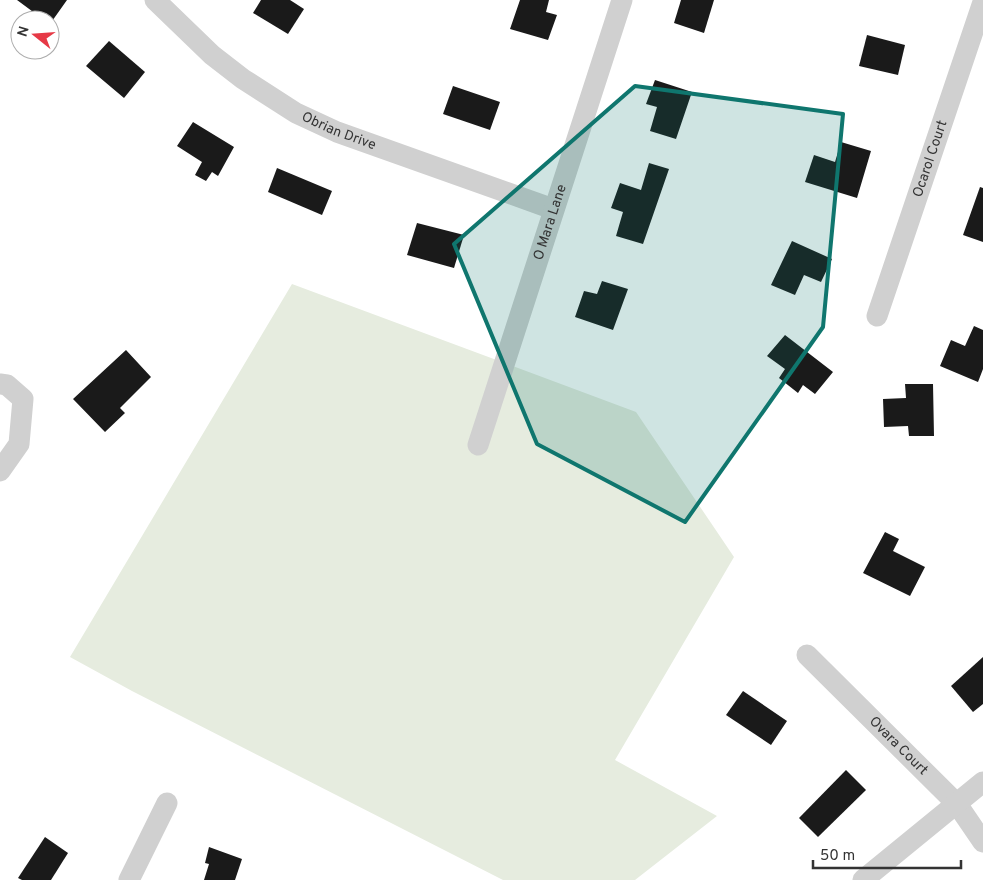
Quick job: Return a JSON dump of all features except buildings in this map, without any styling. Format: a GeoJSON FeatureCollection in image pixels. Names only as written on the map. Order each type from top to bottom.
{"type":"FeatureCollection","features":[{"type":"Feature","properties":{"kind":"street","name":"Obrian Drive"},"geometry":{"type":"LineString","coordinates":[[155,0],[212,55],[243,80],[296,113],[338,132],[553,209]]}},
{"type":"Feature","properties":{"kind":"street","name":"O Mara Lane"},"geometry":{"type":"LineString","coordinates":[[478,445],[622,0]]}},
{"type":"Feature","properties":{"kind":"street","name":"Ocarol Court"},"geometry":{"type":"LineString","coordinates":[[877,316],[983,2]]}},
{"type":"Feature","properties":{"kind":"street"},"geometry":{"type":"LineString","coordinates":[[0,384],[7,385],[23,399],[19,444],[0,471]]}},
{"type":"Feature","properties":{"kind":"street","name":"Ovara Court"},"geometry":{"type":"LineString","coordinates":[[807,655],[957,804],[975,833],[983,842]]}},
{"type":"Feature","properties":{"kind":"street"},"geometry":{"type":"LineString","coordinates":[[863,880],[983,782]]}},
{"type":"Feature","properties":{"kind":"street"},"geometry":{"type":"LineString","coordinates":[[129,880],[167,802]]}},
{"type":"Feature","properties":{"kind":"highlighted area"},"geometry":{"type":"Polygon","coordinates":[[[635,86],[843,114],[823,327],[685,522],[537,444],[454,244],[635,86]]]}},
{"type":"Feature","properties":{"kind":"shaded area"},"geometry":{"type":"Polygon","coordinates":[[[292,284],[636,412],[734,557],[615,760],[717,816],[635,880],[503,880],[132,691],[70,657],[292,284]]]}}]}
